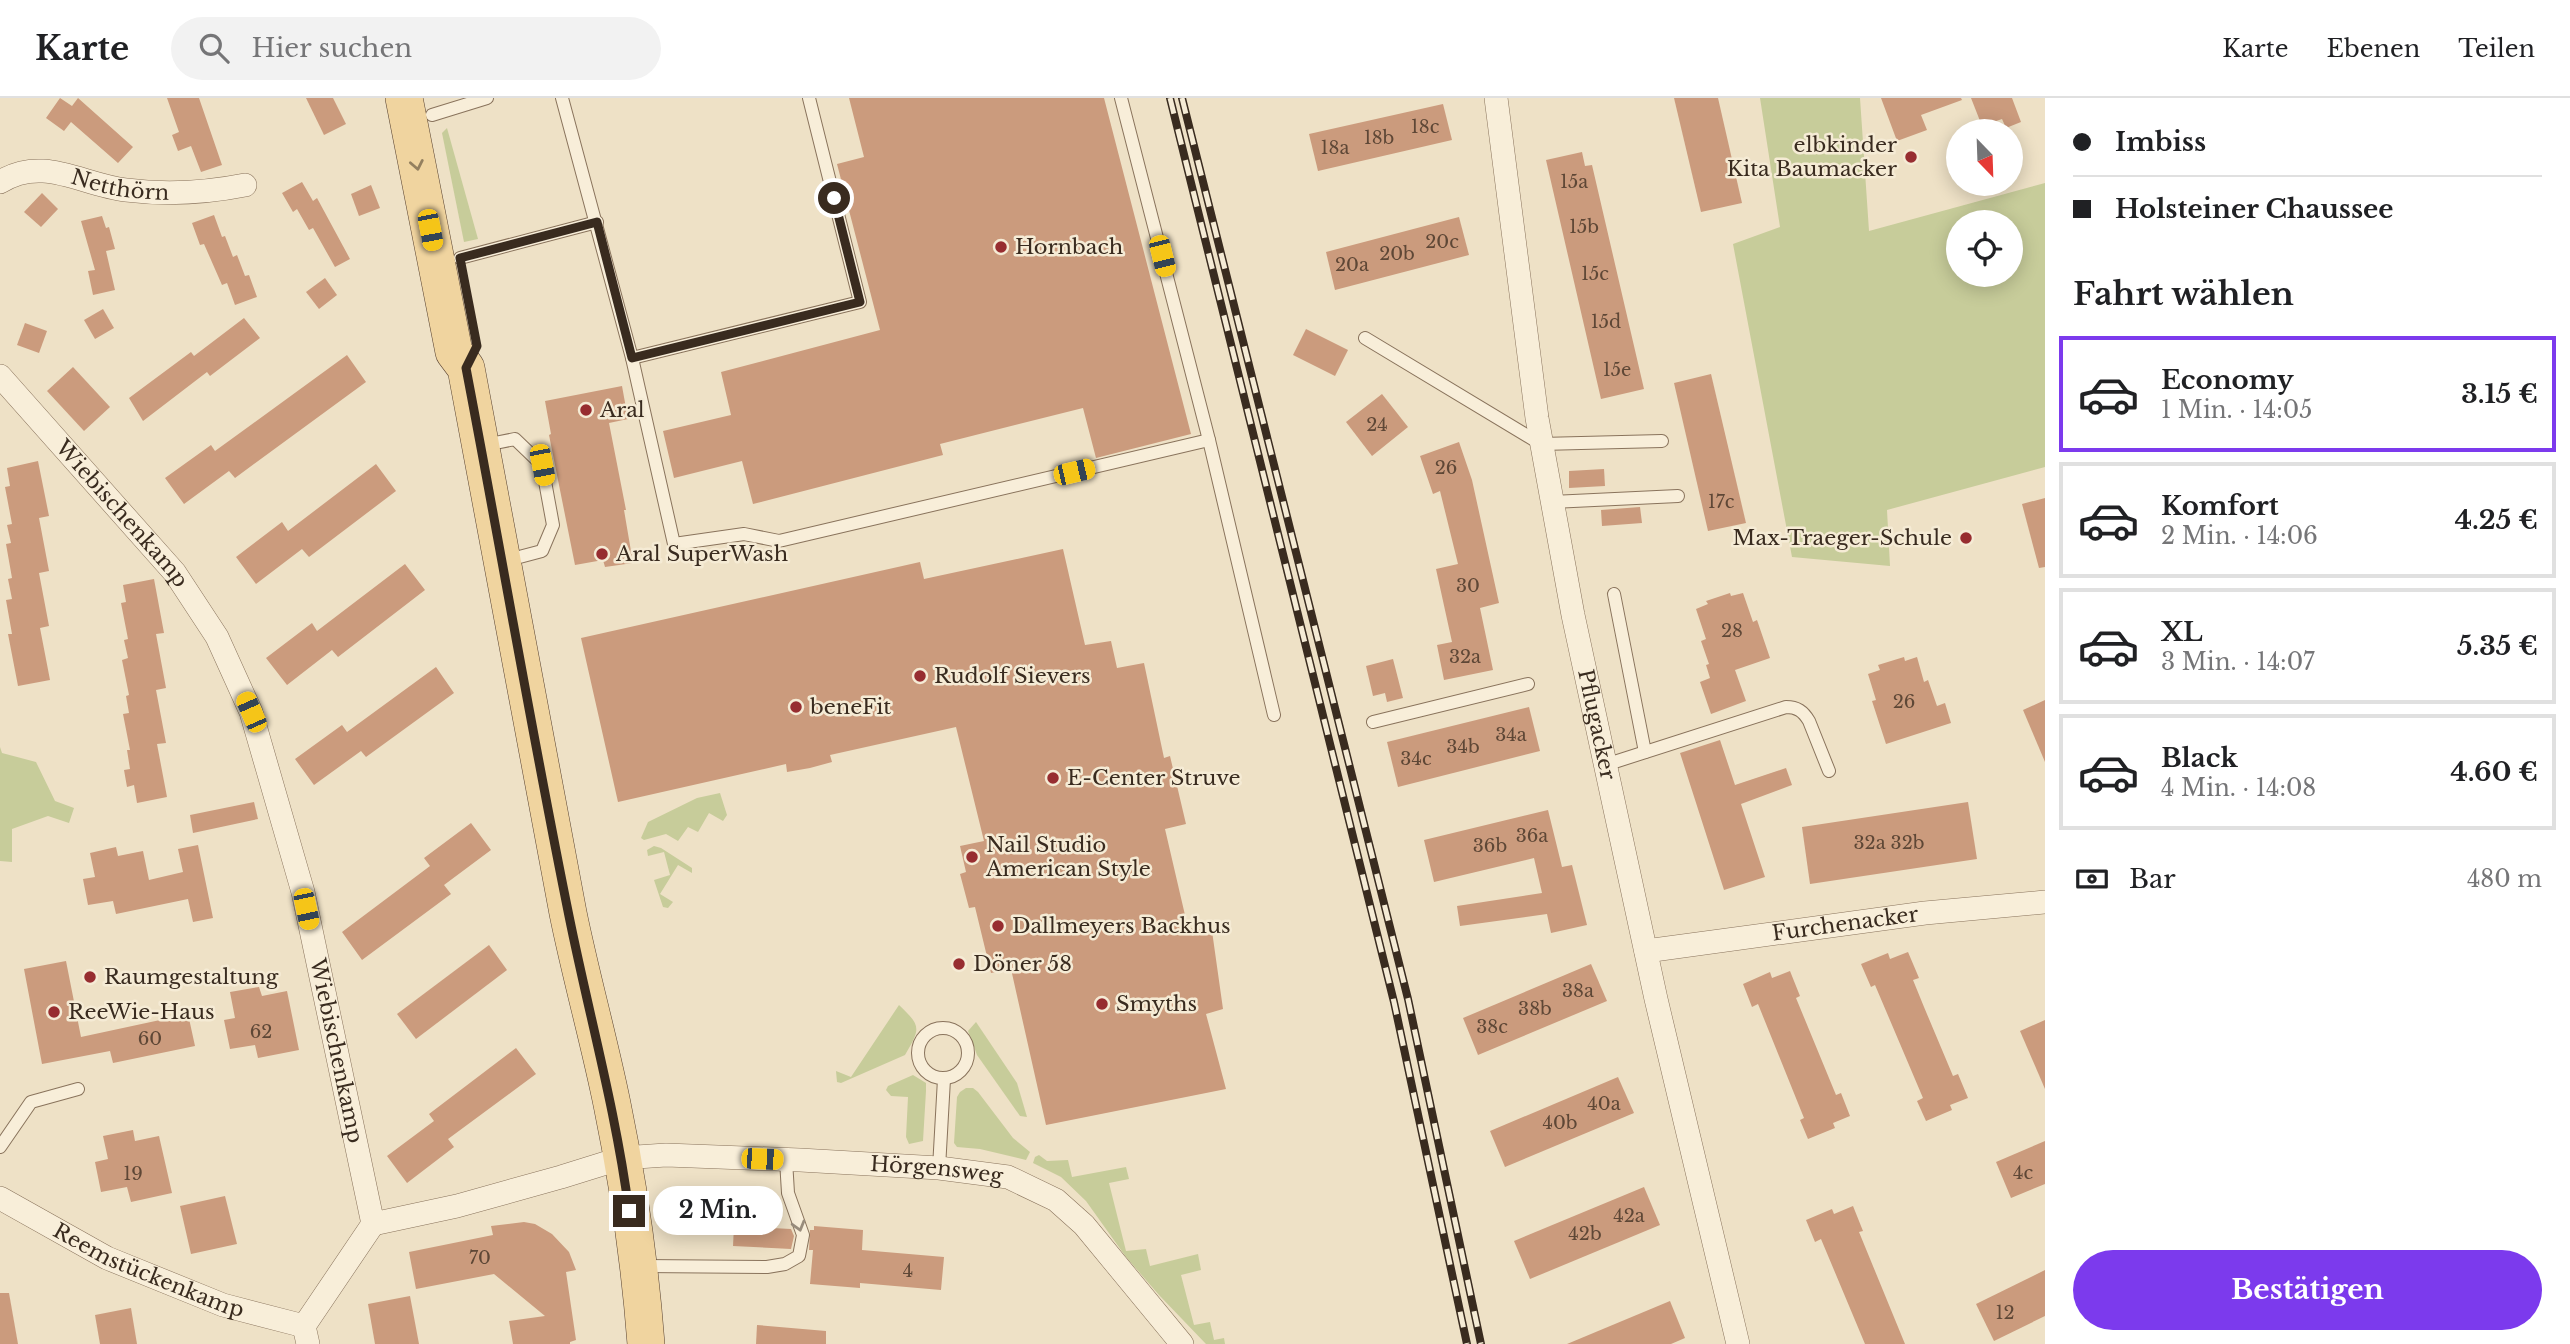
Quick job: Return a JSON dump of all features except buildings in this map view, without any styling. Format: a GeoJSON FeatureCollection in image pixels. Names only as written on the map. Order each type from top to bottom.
{"type":"FeatureCollection","features":[{"type":"Feature","properties":{"kind":"main road"},"geometry":{"type":"LineString","coordinates":[[420,104],[460,258],[477,346],[466,368]]}},
{"type":"Feature","properties":{"kind":"main road"},"geometry":{"type":"LineString","coordinates":[[420,104],[454,352],[466,368],[569,914],[622,1158],[646,1344]]}},
{"type":"Feature","properties":{"kind":"main road"},"geometry":{"type":"LineString","coordinates":[[643,1307],[658,1344]]}},
{"type":"Feature","properties":{"kind":"street","name":"Pflugacker"},"geometry":{"type":"LineString","coordinates":[[1496,98],[1541,444],[1552,502],[1646,951],[1738,1344]]}},
{"type":"Feature","properties":{"kind":"street","name":"Netthörn"},"geometry":{"type":"LineString","coordinates":[[0,182],[13,174],[30,170],[54,172],[123,190],[158,193],[208,193],[245,185]]}},
{"type":"Feature","properties":{"kind":"street","name":"Wiebischenkamp"},"geometry":{"type":"LineString","coordinates":[[0,376],[175,573],[217,637],[251,712],[303,892],[373,1224]]}},
{"type":"Feature","properties":{"kind":"street","name":"Furchenacker"},"geometry":{"type":"LineString","coordinates":[[1646,951],[1925,913],[2045,902]]}},
{"type":"Feature","properties":{"kind":"street","name":"Hörgensweg"},"geometry":{"type":"LineString","coordinates":[[622,1158],[666,1155],[786,1160],[939,1168],[1008,1177],[1040,1190],[1056,1200],[1084,1225],[1182,1344]]}},
{"type":"Feature","properties":{"kind":"street"},"geometry":{"type":"LineString","coordinates":[[373,1224],[457,1206],[622,1158]]}},
{"type":"Feature","properties":{"kind":"street","name":"Reemstückenkamp"},"geometry":{"type":"LineString","coordinates":[[0,1198],[107,1258],[306,1335],[373,1224]]}},
{"type":"Feature","properties":{"kind":"lane"},"geometry":{"type":"LineString","coordinates":[[420,104],[487,98]]}},
{"type":"Feature","properties":{"kind":"lane"},"geometry":{"type":"LineString","coordinates":[[632,358],[860,302],[809,98]]}},
{"type":"Feature","properties":{"kind":"lane"},"geometry":{"type":"LineString","coordinates":[[1121,98],[1209,440],[1274,715]]}},
{"type":"Feature","properties":{"kind":"lane"},"geometry":{"type":"LineString","coordinates":[[567,99],[632,358],[674,544],[744,534],[779,541],[1209,440]]}},
{"type":"Feature","properties":{"kind":"lane"},"geometry":{"type":"LineString","coordinates":[[460,258],[597,222]]}},
{"type":"Feature","properties":{"kind":"lane"},"geometry":{"type":"LineString","coordinates":[[1365,338],[1541,444],[1662,441]]}},
{"type":"Feature","properties":{"kind":"lane"},"geometry":{"type":"LineString","coordinates":[[481,446],[516,439],[542,465],[553,525],[542,551],[501,562]]}},
{"type":"Feature","properties":{"kind":"lane"},"geometry":{"type":"LineString","coordinates":[[1552,502],[1678,496]]}},
{"type":"Feature","properties":{"kind":"lane"},"geometry":{"type":"LineString","coordinates":[[1614,594],[1645,752]]}},
{"type":"Feature","properties":{"kind":"lane"},"geometry":{"type":"LineString","coordinates":[[1373,722],[1528,684]]}},
{"type":"Feature","properties":{"kind":"lane"},"geometry":{"type":"LineString","coordinates":[[1605,765],[1793,707],[1805,713],[1829,771]]}},
{"type":"Feature","properties":{"kind":"lane"},"geometry":{"type":"LineString","coordinates":[[937,1028],[957,1032],[963,1037],[968,1050],[966,1064],[962,1070],[944,1079],[928,1074],[922,1068],[917,1052],[923,1037],[937,1028]]}},
{"type":"Feature","properties":{"kind":"lane"},"geometry":{"type":"LineString","coordinates":[[939,1168],[944,1079]]}},
{"type":"Feature","properties":{"kind":"lane"},"geometry":{"type":"LineString","coordinates":[[0,1147],[31,1102],[78,1089]]}},
{"type":"Feature","properties":{"kind":"lane"},"geometry":{"type":"LineString","coordinates":[[637,1266],[766,1267],[785,1264],[799,1256],[803,1235],[788,1193],[786,1160]]}},
{"type":"Feature","properties":{"kind":"green space"},"geometry":{"type":"Polygon","coordinates":[[[1760,98],[1860,98],[1869,231],[1997,196],[2023,196],[2023,189],[2045,183],[2045,467],[1887,510],[1890,566],[1792,557],[1733,244],[1780,227],[1760,98]]]}},
{"type":"Feature","properties":{"kind":"green space"},"geometry":{"type":"Polygon","coordinates":[[[447,128],[478,239],[464,242],[442,133],[447,128]]]}},
{"type":"Feature","properties":{"kind":"green space"},"geometry":{"type":"Polygon","coordinates":[[[0,747],[2,753],[36,762],[55,801],[74,808],[69,823],[48,816],[12,829],[12,862],[0,861],[0,747]]]}},
{"type":"Feature","properties":{"kind":"green space"},"geometry":{"type":"Polygon","coordinates":[[[720,793],[727,815],[723,821],[709,813],[698,832],[688,827],[678,841],[666,834],[644,840],[641,838],[648,822],[697,798],[720,793]]]}},
{"type":"Feature","properties":{"kind":"green space"},"geometry":{"type":"Polygon","coordinates":[[[654,846],[692,868],[692,873],[678,865],[660,894],[673,902],[668,908],[663,907],[654,880],[670,875],[664,852],[648,856],[647,850],[654,846]]]}},
{"type":"Feature","properties":{"kind":"green space"},"geometry":{"type":"Polygon","coordinates":[[[899,1005],[915,1023],[916,1028],[914,1039],[905,1055],[841,1083],[837,1082],[836,1071],[851,1077],[899,1005]]]}},
{"type":"Feature","properties":{"kind":"green space"},"geometry":{"type":"Polygon","coordinates":[[[976,1022],[1017,1083],[1027,1117],[1020,1116],[977,1055],[968,1031],[976,1022]]]}},
{"type":"Feature","properties":{"kind":"green space"},"geometry":{"type":"Polygon","coordinates":[[[913,1075],[926,1083],[926,1091],[923,1141],[909,1144],[906,1137],[908,1097],[891,1096],[886,1090],[888,1086],[913,1075]]]}},
{"type":"Feature","properties":{"kind":"green space"},"geometry":{"type":"Polygon","coordinates":[[[966,1088],[973,1088],[978,1092],[1013,1138],[1030,1152],[1026,1160],[980,1149],[957,1147],[954,1143],[957,1097],[966,1088]]]}},
{"type":"Feature","properties":{"kind":"green space"},"geometry":{"type":"Polygon","coordinates":[[[1039,1155],[1047,1161],[1068,1160],[1072,1177],[1126,1167],[1129,1179],[1109,1183],[1126,1251],[1146,1249],[1150,1266],[1198,1254],[1201,1270],[1181,1275],[1194,1325],[1210,1322],[1214,1340],[1224,1338],[1225,1344],[1206,1344],[1126,1257],[1086,1201],[1061,1177],[1033,1163],[1039,1155]]]}},
{"type":"Feature","properties":{"kind":"railway"},"geometry":{"type":"LineString","coordinates":[[1170,98],[1394,1002],[1467,1344]]}},
{"type":"Feature","properties":{"kind":"railway"},"geometry":{"type":"LineString","coordinates":[[1182,98],[1408,999],[1481,1344]]}},
{"type":"Feature","properties":{"kind":"place","name":"elbkinder Kita Baumacker"},"geometry":{"type":"Point","coordinates":[1911,157]}},
{"type":"Feature","properties":{"kind":"place","name":"Hornbach"},"geometry":{"type":"Point","coordinates":[1001,247]}},
{"type":"Feature","properties":{"kind":"place","name":"Aral"},"geometry":{"type":"Point","coordinates":[586,410]}},
{"type":"Feature","properties":{"kind":"place","name":"Max-Traeger-Schule"},"geometry":{"type":"Point","coordinates":[1966,538]}},
{"type":"Feature","properties":{"kind":"place","name":"Aral SuperWash"},"geometry":{"type":"Point","coordinates":[602,554]}},
{"type":"Feature","properties":{"kind":"place","name":"Rudolf Sievers"},"geometry":{"type":"Point","coordinates":[920,676]}},
{"type":"Feature","properties":{"kind":"place","name":"beneFit"},"geometry":{"type":"Point","coordinates":[796,707]}},
{"type":"Feature","properties":{"kind":"place","name":"E-Center Struve"},"geometry":{"type":"Point","coordinates":[1053,778]}},
{"type":"Feature","properties":{"kind":"place","name":"Nail Studio American Style"},"geometry":{"type":"Point","coordinates":[972,857]}},
{"type":"Feature","properties":{"kind":"place","name":"Dallmeyers Backhus"},"geometry":{"type":"Point","coordinates":[998,926]}},
{"type":"Feature","properties":{"kind":"place","name":"Döner 58"},"geometry":{"type":"Point","coordinates":[959,964]}},
{"type":"Feature","properties":{"kind":"place","name":"Raumgestaltung"},"geometry":{"type":"Point","coordinates":[90,977]}},
{"type":"Feature","properties":{"kind":"place","name":"Smyths"},"geometry":{"type":"Point","coordinates":[1102,1004]}},
{"type":"Feature","properties":{"kind":"place","name":"ReeWie-Haus"},"geometry":{"type":"Point","coordinates":[54,1012]}},
{"type":"Feature","properties":{"kind":"route"},"geometry":{"type":"LineString","coordinates":[[629,1211],[612,1103],[569,914],[466,368],[477,346],[460,258],[597,222],[632,358],[860,302],[834,198]]}}]}
